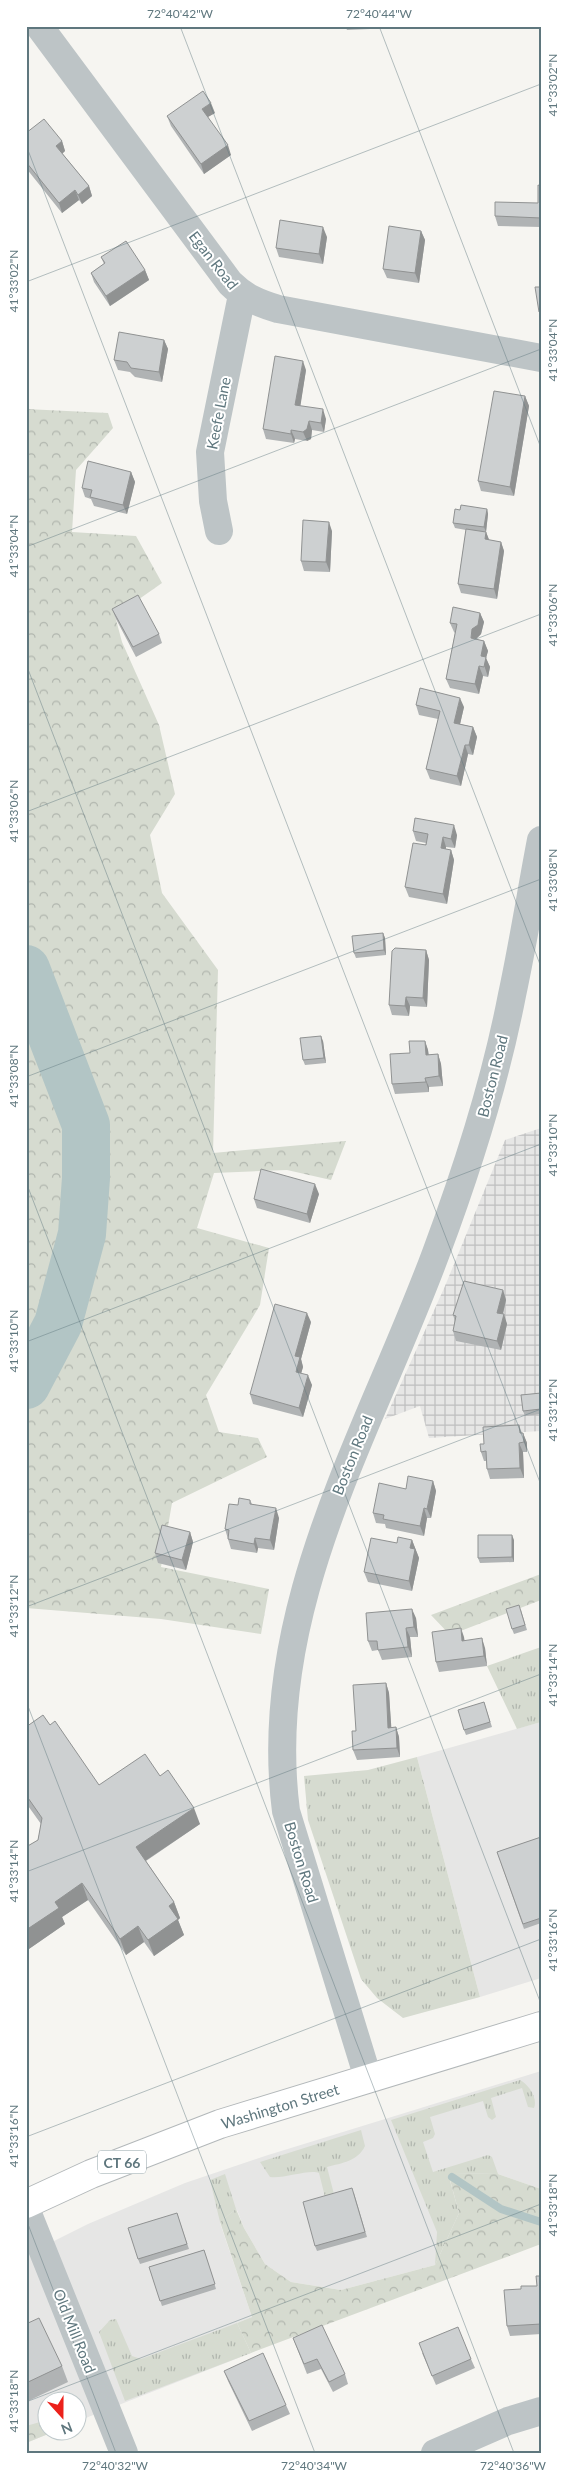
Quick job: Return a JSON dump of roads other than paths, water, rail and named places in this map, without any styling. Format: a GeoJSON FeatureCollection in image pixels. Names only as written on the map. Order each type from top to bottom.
{"type":"FeatureCollection","features":[{"type":"Feature","properties":{"kind":"highway","name":"Washington Street"},"geometry":{"type":"LineString","coordinates":[[26,2204],[91,2174],[182,2138],[368,2078],[541,2026]]}},
{"type":"Feature","properties":{"kind":"street","name":"Egan Road"},"geometry":{"type":"LineString","coordinates":[[39,26],[230,282],[242,295],[260,304],[278,308],[541,358]]}},
{"type":"Feature","properties":{"kind":"street","name":"Keefe Lane"},"geometry":{"type":"LineString","coordinates":[[219,531],[212,501],[210,452],[242,295]]}},
{"type":"Feature","properties":{"kind":"street","name":"Boston Road"},"geometry":{"type":"LineString","coordinates":[[368,2078],[286,1811],[282,1776],[284,1698],[298,1621],[337,1490],[436,1254],[478,1133],[512,998],[541,840]]}},
{"type":"Feature","properties":{"kind":"street","name":"Old Mill Road"},"geometry":{"type":"LineString","coordinates":[[26,2209],[124,2453]]}},
{"type":"Feature","properties":{"kind":"street"},"geometry":{"type":"LineString","coordinates":[[435,2453],[508,2421],[541,2411]]}},
{"type":"Feature","properties":{"kind":"waterway"},"geometry":{"type":"LineString","coordinates":[[26,969],[86,1125],[86,1178],[82,1234],[58,1324],[26,1385]]}},
{"type":"Feature","properties":{"kind":"waterway"},"geometry":{"type":"LineString","coordinates":[[452,2177],[501,2209],[541,2222]]}}]}
